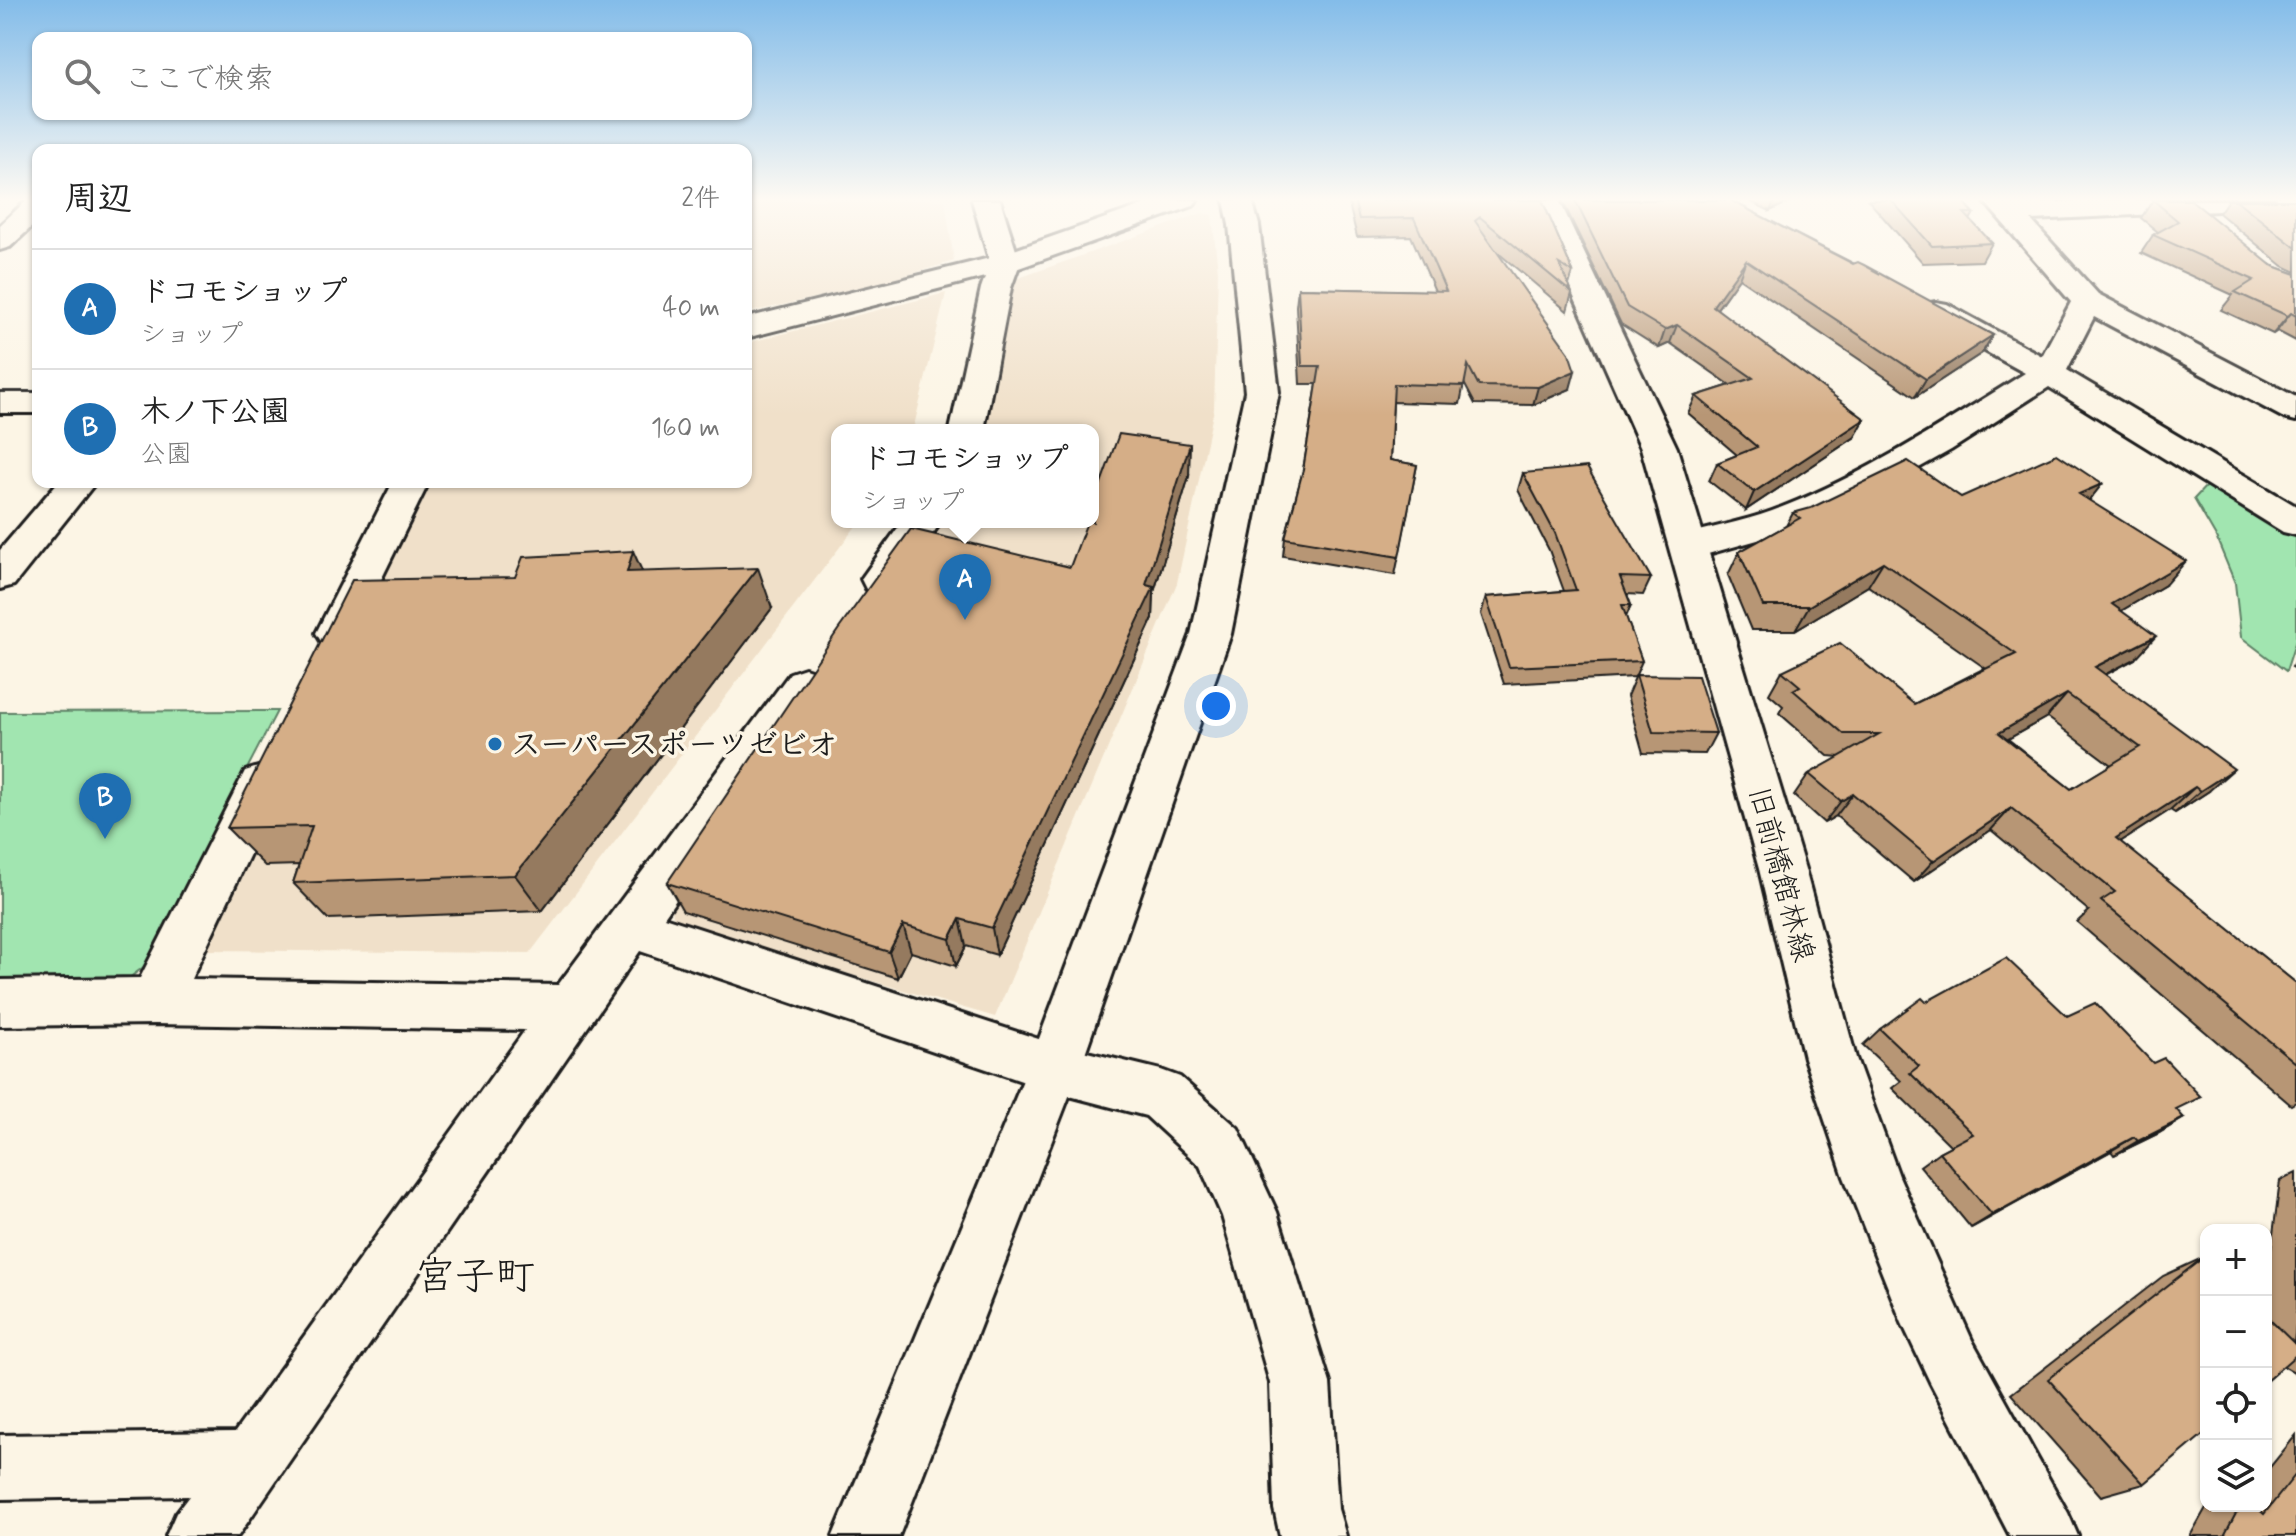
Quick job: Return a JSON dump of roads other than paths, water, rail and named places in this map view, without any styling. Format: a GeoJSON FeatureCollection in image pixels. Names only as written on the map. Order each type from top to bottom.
{"type":"FeatureCollection","features":[{"type":"Feature","properties":{"kind":"street"},"geometry":{"type":"LineString","coordinates":[[752,326],[970,272]]}},
{"type":"Feature","properties":{"kind":"street"},"geometry":{"type":"LineString","coordinates":[[968,424],[1002,272]]}},
{"type":"Feature","properties":{"kind":"street"},"geometry":{"type":"LineString","coordinates":[[866,1536],[1054,1068],[1211,634],[1262,392],[1249,272]]}},
{"type":"Feature","properties":{"kind":"street","name":"旧前橋館林線"},"geometry":{"type":"LineString","coordinates":[[1578,272],[1659,448],[1782,869],[1830,1058],[1872,1177],[1923,1302],[1951,1361],[2045,1536]]}},
{"type":"Feature","properties":{"kind":"street"},"geometry":{"type":"LineString","coordinates":[[2061,272],[2087,301],[2296,411]]}},
{"type":"Feature","properties":{"kind":"street"},"geometry":{"type":"LineString","coordinates":[[1910,297],[2049,373],[2296,523]]}},
{"type":"Feature","properties":{"kind":"street"},"geometry":{"type":"LineString","coordinates":[[1690,546],[1784,520],[1879,475],[2049,373],[2087,301]]}},
{"type":"Feature","properties":{"kind":"street"},"geometry":{"type":"LineString","coordinates":[[0,403],[32,403]]}},
{"type":"Feature","properties":{"kind":"street"},"geometry":{"type":"LineString","coordinates":[[0,576],[73,488]]}},
{"type":"Feature","properties":{"kind":"street"},"geometry":{"type":"LineString","coordinates":[[320,666],[408,488]]}},
{"type":"Feature","properties":{"kind":"street"},"geometry":{"type":"LineString","coordinates":[[859,609],[918,528]]}},
{"type":"Feature","properties":{"kind":"street"},"geometry":{"type":"LineString","coordinates":[[199,1536],[571,1008],[823,658]]}},
{"type":"Feature","properties":{"kind":"street"},"geometry":{"type":"LineString","coordinates":[[155,1001],[278,751]]}},
{"type":"Feature","properties":{"kind":"street"},"geometry":{"type":"LineString","coordinates":[[632,927],[1054,1068],[1161,1095],[1219,1147],[1249,1212],[1300,1383],[1306,1509],[1313,1536]]}},
{"type":"Feature","properties":{"kind":"street"},"geometry":{"type":"LineString","coordinates":[[0,1003],[155,1001],[571,1008]]}},
{"type":"Feature","properties":{"kind":"street"},"geometry":{"type":"LineString","coordinates":[[0,1467],[252,1463]]}},
{"type":"Feature","properties":{"kind":"place","name":"ドコモショップ"},"geometry":{"type":"Point","coordinates":[965,620]}},
{"type":"Feature","properties":{"kind":"place","name":"スーパースポーツゼビオ"},"geometry":{"type":"Point","coordinates":[495,744]}},
{"type":"Feature","properties":{"kind":"place","name":"木ノ下公園"},"geometry":{"type":"Point","coordinates":[105,839]}},
{"type":"Feature","properties":{"kind":"district","name":"宮子町"},"geometry":{"type":"Point","coordinates":[475,1275]}}]}
